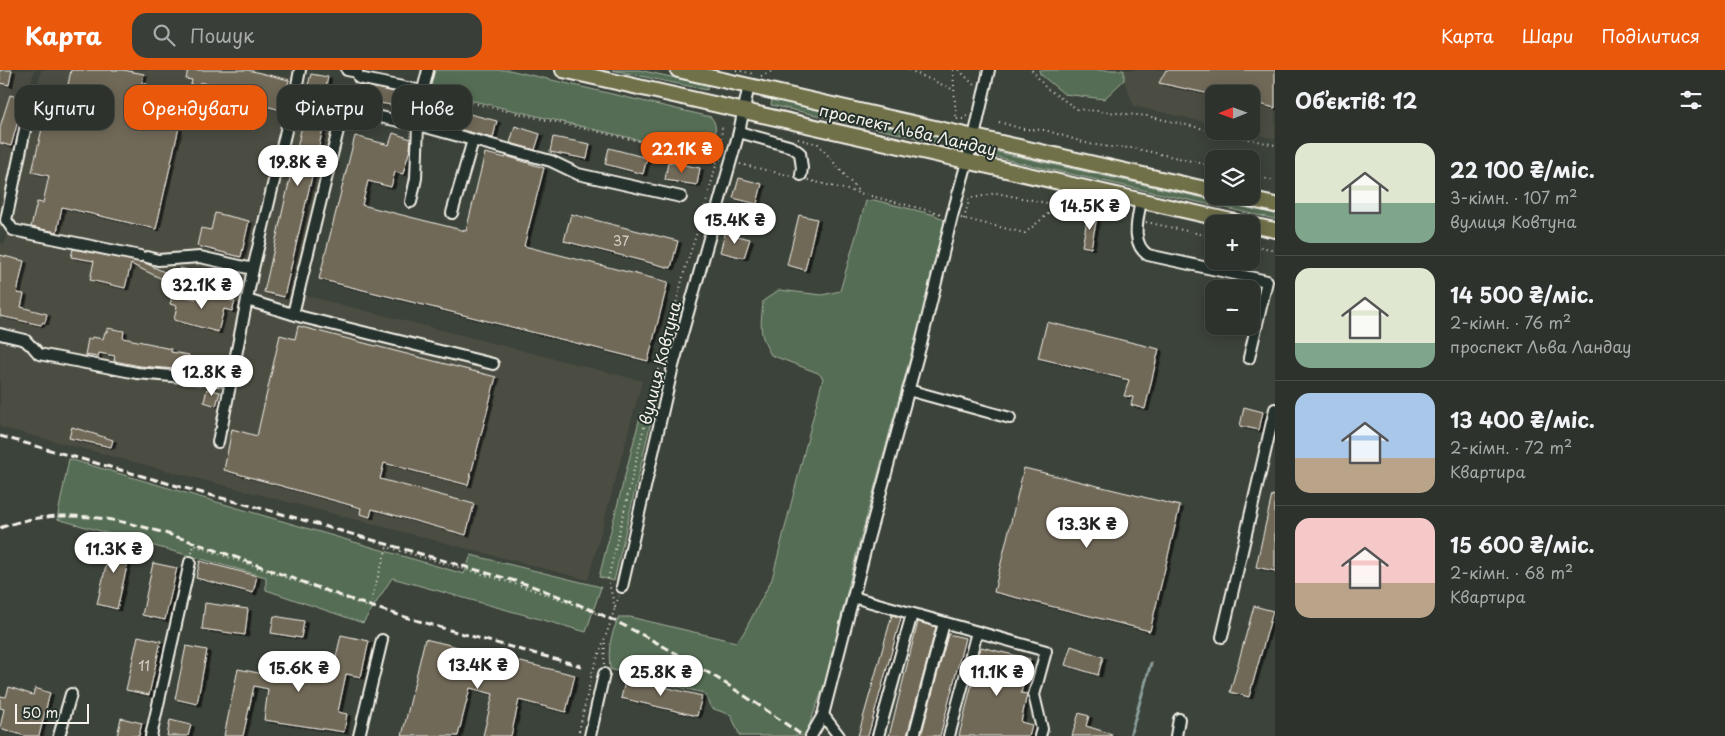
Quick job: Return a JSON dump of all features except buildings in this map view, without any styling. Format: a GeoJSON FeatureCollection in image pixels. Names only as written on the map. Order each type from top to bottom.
{"type":"FeatureCollection","features":[{"type":"Feature","properties":{"kind":"main road","name":"проспект Льва Ландау"},"geometry":{"type":"LineString","coordinates":[[563,70],[1205,215]]}},
{"type":"Feature","properties":{"kind":"main road","name":"проспект Льва Ландау"},"geometry":{"type":"LineString","coordinates":[[678,70],[1205,190]]}},
{"type":"Feature","properties":{"kind":"main road"},"geometry":{"type":"LineString","coordinates":[[1260,202],[1275,205]]}},
{"type":"Feature","properties":{"kind":"main road"},"geometry":{"type":"LineString","coordinates":[[1260,227],[1275,230]]}},
{"type":"Feature","properties":{"kind":"street"},"geometry":{"type":"LineString","coordinates":[[297,85],[300,70]]}},
{"type":"Feature","properties":{"kind":"street"},"geometry":{"type":"LineString","coordinates":[[347,70],[357,72],[360,78],[393,85]]}},
{"type":"Feature","properties":{"kind":"street"},"geometry":{"type":"LineString","coordinates":[[424,85],[428,70]]}},
{"type":"Feature","properties":{"kind":"street"},"geometry":{"type":"LineString","coordinates":[[811,736],[823,714],[952,216],[968,161],[988,70]]}},
{"type":"Feature","properties":{"kind":"street","name":"вулиця Ковтуна"},"geometry":{"type":"LineString","coordinates":[[622,587],[673,366],[739,132],[749,85]]}},
{"type":"Feature","properties":{"kind":"street"},"geometry":{"type":"LineString","coordinates":[[292,314],[340,118],[345,113],[352,111],[392,119]]}},
{"type":"Feature","properties":{"kind":"street"},"geometry":{"type":"LineString","coordinates":[[25,130],[6,220],[13,230],[158,260],[200,257],[253,270]]}},
{"type":"Feature","properties":{"kind":"street"},"geometry":{"type":"LineString","coordinates":[[220,433],[253,270],[286,130]]}},
{"type":"Feature","properties":{"kind":"street"},"geometry":{"type":"LineString","coordinates":[[411,202],[416,178],[418,130]]}},
{"type":"Feature","properties":{"kind":"street"},"geometry":{"type":"LineString","coordinates":[[436,130],[552,161],[578,174],[681,196]]}},
{"type":"Feature","properties":{"kind":"street"},"geometry":{"type":"LineString","coordinates":[[739,132],[792,146],[800,153],[802,168],[800,177]]}},
{"type":"Feature","properties":{"kind":"street"},"geometry":{"type":"LineString","coordinates":[[452,213],[473,140]]}},
{"type":"Feature","properties":{"kind":"street"},"geometry":{"type":"LineString","coordinates":[[1141,201],[1138,220],[1138,241],[1142,250],[1148,254],[1267,281],[1249,358]]}},
{"type":"Feature","properties":{"kind":"street"},"geometry":{"type":"LineString","coordinates":[[247,300],[292,314],[493,364]]}},
{"type":"Feature","properties":{"kind":"street"},"geometry":{"type":"LineString","coordinates":[[0,334],[25,340],[39,354],[137,373],[230,382]]}},
{"type":"Feature","properties":{"kind":"street"},"geometry":{"type":"LineString","coordinates":[[908,390],[1010,418]]}},
{"type":"Feature","properties":{"kind":"street"},"geometry":{"type":"LineString","coordinates":[[1222,638],[1275,409]]}},
{"type":"Feature","properties":{"kind":"street"},"geometry":{"type":"LineString","coordinates":[[151,736],[190,562]]}},
{"type":"Feature","properties":{"kind":"street"},"geometry":{"type":"LineString","coordinates":[[853,597],[1046,651],[1034,695],[1042,729],[1040,736]]}},
{"type":"Feature","properties":{"kind":"street"},"geometry":{"type":"LineString","coordinates":[[878,736],[912,614]]}},
{"type":"Feature","properties":{"kind":"street"},"geometry":{"type":"LineString","coordinates":[[914,736],[944,623]]}},
{"type":"Feature","properties":{"kind":"street"},"geometry":{"type":"LineString","coordinates":[[949,736],[977,632]]}},
{"type":"Feature","properties":{"kind":"street"},"geometry":{"type":"LineString","coordinates":[[359,736],[382,640]]}},
{"type":"Feature","properties":{"kind":"street"},"geometry":{"type":"LineString","coordinates":[[590,736],[604,674]]}},
{"type":"Feature","properties":{"kind":"street"},"geometry":{"type":"LineString","coordinates":[[59,736],[71,694]]}},
{"type":"Feature","properties":{"kind":"street"},"geometry":{"type":"LineString","coordinates":[[823,714],[839,736]]}},
{"type":"Feature","properties":{"kind":"street"},"geometry":{"type":"LineString","coordinates":[[1176,736],[1179,719]]}},
{"type":"Feature","properties":{"kind":"path"},"geometry":{"type":"LineString","coordinates":[[736,70],[762,76],[774,70]]}},
{"type":"Feature","properties":{"kind":"path"},"geometry":{"type":"LineString","coordinates":[[909,70],[954,90]]}},
{"type":"Feature","properties":{"kind":"path"},"geometry":{"type":"LineString","coordinates":[[953,70],[956,119],[965,118],[970,110]]}},
{"type":"Feature","properties":{"kind":"path"},"geometry":{"type":"LineString","coordinates":[[959,70],[975,84],[974,93]]}},
{"type":"Feature","properties":{"kind":"path"},"geometry":{"type":"LineString","coordinates":[[1032,70],[1046,88],[1077,109],[1147,116],[1275,145]]}},
{"type":"Feature","properties":{"kind":"path"},"geometry":{"type":"LineString","coordinates":[[472,103],[800,177],[1025,233],[1059,205]]}},
{"type":"Feature","properties":{"kind":"path"},"geometry":{"type":"LineString","coordinates":[[999,122],[1023,129],[1045,130],[1089,144],[1110,148],[1133,148],[1205,164]]}},
{"type":"Feature","properties":{"kind":"path"},"geometry":{"type":"LineString","coordinates":[[796,139],[818,144],[860,193]]}},
{"type":"Feature","properties":{"kind":"path"},"geometry":{"type":"LineString","coordinates":[[1260,177],[1275,181]]}},
{"type":"Feature","properties":{"kind":"path"},"geometry":{"type":"LineString","coordinates":[[964,219],[970,197],[974,198],[996,193],[1205,234]]}},
{"type":"Feature","properties":{"kind":"path"},"geometry":{"type":"LineString","coordinates":[[1260,246],[1275,250]]}},
{"type":"Feature","properties":{"kind":"path"},"geometry":{"type":"LineString","coordinates":[[190,562],[194,545],[369,607],[387,547],[532,588],[612,620]]}},
{"type":"Feature","properties":{"kind":"path"},"geometry":{"type":"LineString","coordinates":[[578,736],[592,673],[611,626],[610,624],[622,587]]}},
{"type":"Feature","properties":{"kind":"path"},"geometry":{"type":"LineString","coordinates":[[604,674],[605,638]]}},
{"type":"Feature","properties":{"kind":"shaded area"},"geometry":{"type":"Polygon","coordinates":[[[0,70],[34,70],[31,85],[15,85],[15,130],[22,130],[0,235],[0,70]]]}},
{"type":"Feature","properties":{"kind":"shaded area"},"geometry":{"type":"Polygon","coordinates":[[[41,70],[253,70],[323,85],[277,85],[277,130],[333,130],[295,293],[642,381],[588,580],[0,427],[0,243],[5,244],[29,130],[114,130],[114,85],[38,85],[41,70]]]}},
{"type":"Feature","properties":{"kind":"shaded area"},"geometry":{"type":"Polygon","coordinates":[[[1124,70],[1275,70],[1275,139],[1260,135],[1260,85],[1205,85],[1205,122],[1134,106],[1124,80],[1124,70]]]}},
{"type":"Feature","properties":{"kind":"green space"},"geometry":{"type":"Polygon","coordinates":[[[431,70],[509,70],[711,117],[716,129],[715,138],[712,151],[703,155],[472,101],[472,85],[429,85],[431,70]]]}},
{"type":"Feature","properties":{"kind":"green space"},"geometry":{"type":"Polygon","coordinates":[[[612,70],[639,70],[708,85],[707,90],[612,70]]]}},
{"type":"Feature","properties":{"kind":"green space"},"geometry":{"type":"Polygon","coordinates":[[[1039,70],[1124,70],[1124,80],[1104,99],[1064,94],[1040,74],[1039,70]]]}},
{"type":"Feature","properties":{"kind":"green space"},"geometry":{"type":"Polygon","coordinates":[[[772,99],[942,138],[940,143],[771,105],[772,99]]]}},
{"type":"Feature","properties":{"kind":"green space"},"geometry":{"type":"Polygon","coordinates":[[[984,149],[1205,198],[1205,204],[1016,162],[983,153],[984,149]]]}},
{"type":"Feature","properties":{"kind":"green space"},"geometry":{"type":"Polygon","coordinates":[[[874,200],[935,215],[944,220],[944,230],[932,278],[856,555],[825,683],[805,736],[740,736],[731,715],[711,708],[704,693],[610,669],[609,654],[612,636],[619,617],[630,617],[736,642],[743,634],[772,579],[823,378],[818,373],[771,355],[764,341],[761,329],[763,301],[779,290],[822,295],[840,291],[866,201],[874,200]]]}},
{"type":"Feature","properties":{"kind":"green space"},"geometry":{"type":"Polygon","coordinates":[[[1211,205],[1235,205],[1275,214],[1275,219],[1211,205]]]}},
{"type":"Feature","properties":{"kind":"green space"},"geometry":{"type":"Polygon","coordinates":[[[641,413],[652,417],[614,581],[599,577],[641,413]]]}},
{"type":"Feature","properties":{"kind":"green space"},"geometry":{"type":"Polygon","coordinates":[[[69,459],[464,574],[471,555],[601,587],[586,632],[392,578],[363,623],[266,590],[266,577],[57,519],[69,459]]]}},
{"type":"Feature","properties":{"kind":"waterway"},"geometry":{"type":"LineString","coordinates":[[1130,736],[1151,663]]}},
{"type":"Feature","properties":{"kind":"railway"},"geometry":{"type":"LineString","coordinates":[[0,436],[529,585],[566,599],[637,632],[705,670],[803,736]]}},
{"type":"Feature","properties":{"kind":"railway"},"geometry":{"type":"LineString","coordinates":[[0,528],[28,520],[57,516],[113,520],[142,526],[224,553],[373,607],[581,666]]}}]}
